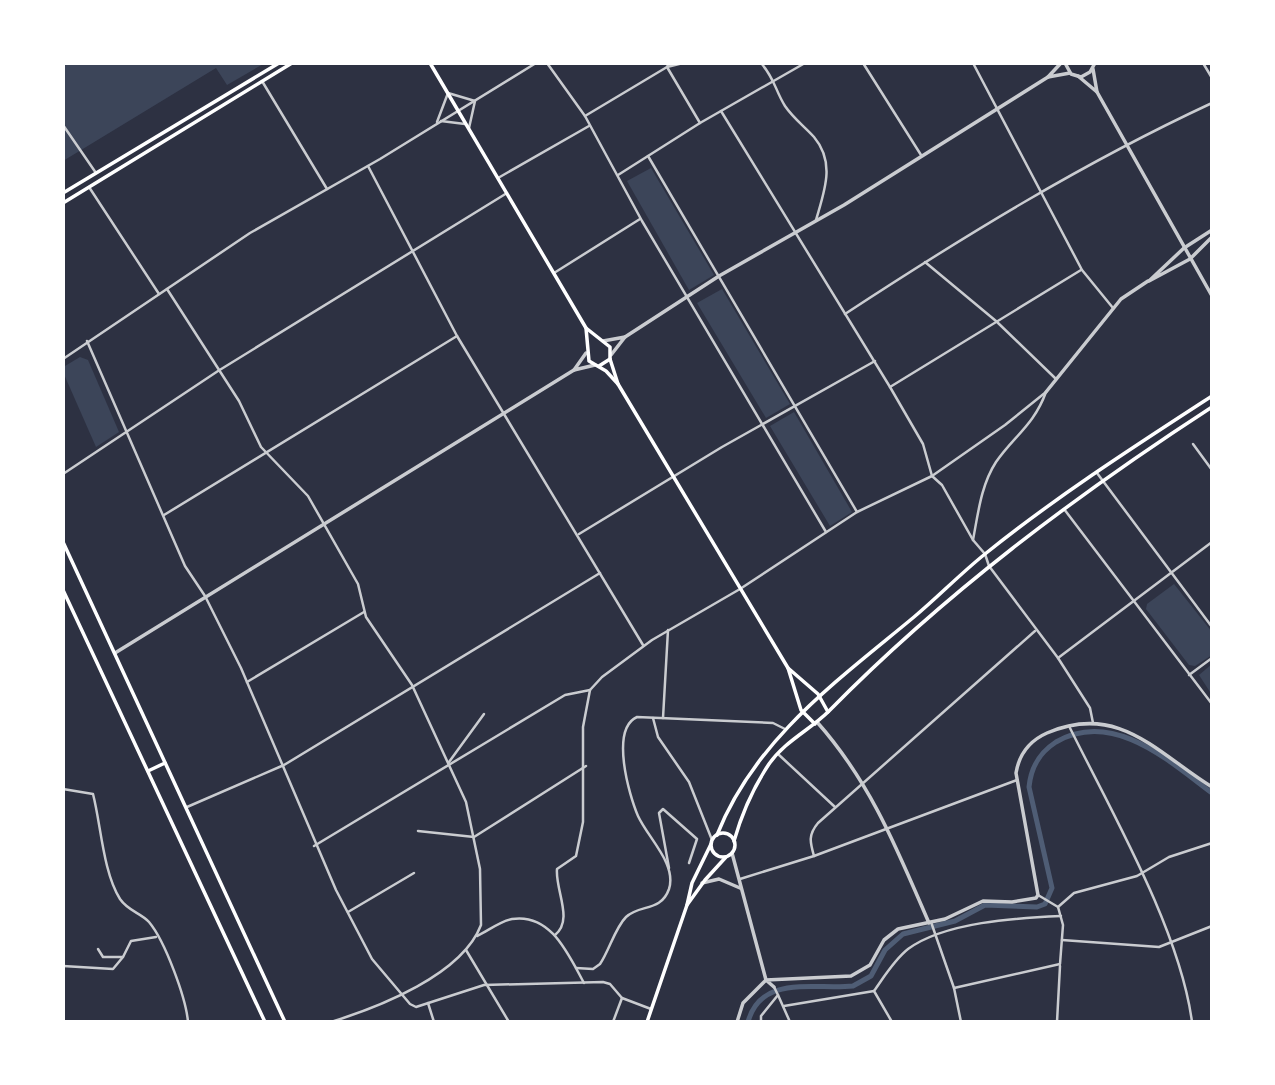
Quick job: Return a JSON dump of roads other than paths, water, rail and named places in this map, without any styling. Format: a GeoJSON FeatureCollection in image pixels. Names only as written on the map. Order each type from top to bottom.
{"type":"FeatureCollection","features":[{"type":"Feature","properties":{"kind":"main road"},"geometry":{"type":"LineString","coordinates":[[63,193],[279,63]]}},
{"type":"Feature","properties":{"kind":"main road"},"geometry":{"type":"LineString","coordinates":[[63,203],[292,63]]}},
{"type":"Feature","properties":{"kind":"main road"},"geometry":{"type":"LineString","coordinates":[[430,63],[586,328],[610,347],[618,384],[788,668],[801,710],[816,723]]}},
{"type":"Feature","properties":{"kind":"main road"},"geometry":{"type":"LineString","coordinates":[[586,328],[589,345],[586,353],[589,360],[618,384]]}},
{"type":"Feature","properties":{"kind":"main road"},"geometry":{"type":"LineString","coordinates":[[589,345],[601,341]]}},
{"type":"Feature","properties":{"kind":"main road"},"geometry":{"type":"LineString","coordinates":[[597,365],[611,357]]}},
{"type":"Feature","properties":{"kind":"main road"},"geometry":{"type":"LineString","coordinates":[[647,1022],[692,883],[711,842],[731,804],[801,710],[985,554],[1097,473],[1212,396]]}},
{"type":"Feature","properties":{"kind":"main road"},"geometry":{"type":"LineString","coordinates":[[687,905],[702,883],[732,853],[750,797],[777,754],[828,712],[863,674],[989,566],[1102,480],[1212,407]]}},
{"type":"Feature","properties":{"kind":"main road"},"geometry":{"type":"LineString","coordinates":[[63,542],[285,1022]]}},
{"type":"Feature","properties":{"kind":"main road"},"geometry":{"type":"LineString","coordinates":[[63,590],[265,1022]]}},
{"type":"Feature","properties":{"kind":"main road"},"geometry":{"type":"LineString","coordinates":[[788,668],[818,694],[828,712]]}},
{"type":"Feature","properties":{"kind":"main road"},"geometry":{"type":"LineString","coordinates":[[148,771],[166,763]]}},
{"type":"Feature","properties":{"kind":"main road"},"geometry":{"type":"LineString","coordinates":[[717,835],[725,834],[734,841]]}},
{"type":"Feature","properties":{"kind":"main road"},"geometry":{"type":"LineString","coordinates":[[711,842],[715,855],[726,857]]}},
{"type":"Feature","properties":{"kind":"street"},"geometry":{"type":"LineString","coordinates":[[63,359],[250,233],[368,166],[536,63]]}},
{"type":"Feature","properties":{"kind":"street"},"geometry":{"type":"LineString","coordinates":[[547,63],[585,116],[641,219],[826,532]]}},
{"type":"Feature","properties":{"kind":"street"},"geometry":{"type":"LineString","coordinates":[[585,116],[668,65],[683,63]]}},
{"type":"Feature","properties":{"kind":"street"},"geometry":{"type":"LineString","coordinates":[[761,63],[775,81],[785,106],[805,130],[814,136],[826,162],[828,180],[816,220]]}},
{"type":"Feature","properties":{"kind":"street"},"geometry":{"type":"LineString","coordinates":[[618,175],[700,123],[804,63]]}},
{"type":"Feature","properties":{"kind":"street"},"geometry":{"type":"LineString","coordinates":[[863,63],[922,155]]}},
{"type":"Feature","properties":{"kind":"street"},"geometry":{"type":"LineString","coordinates":[[973,63],[1082,270],[1113,308]]}},
{"type":"Feature","properties":{"kind":"street"},"geometry":{"type":"LineString","coordinates":[[611,357],[625,337],[719,276],[816,220],[1048,77],[1063,63],[1070,73]]}},
{"type":"Feature","properties":{"kind":"street"},"geometry":{"type":"LineString","coordinates":[[1203,63],[1212,78]]}},
{"type":"Feature","properties":{"kind":"street"},"geometry":{"type":"LineString","coordinates":[[668,65],[700,123]]}},
{"type":"Feature","properties":{"kind":"street"},"geometry":{"type":"LineString","coordinates":[[1078,76],[1094,65],[1097,92]]}},
{"type":"Feature","properties":{"kind":"street"},"geometry":{"type":"LineString","coordinates":[[1048,77],[1070,73],[1078,76],[1097,92],[1212,296]]}},
{"type":"Feature","properties":{"kind":"street"},"geometry":{"type":"LineString","coordinates":[[262,81],[327,189]]}},
{"type":"Feature","properties":{"kind":"street"},"geometry":{"type":"LineString","coordinates":[[439,122],[448,93],[475,101]]}},
{"type":"Feature","properties":{"kind":"street"},"geometry":{"type":"LineString","coordinates":[[439,122],[468,126],[475,101]]}},
{"type":"Feature","properties":{"kind":"street"},"geometry":{"type":"LineString","coordinates":[[845,314],[1040,192],[1126,143],[1212,103]]}},
{"type":"Feature","properties":{"kind":"street"},"geometry":{"type":"LineString","coordinates":[[721,111],[875,361],[923,444],[932,475],[942,485],[973,540],[985,554],[989,566],[1058,659],[1090,708],[1093,723]]}},
{"type":"Feature","properties":{"kind":"street"},"geometry":{"type":"LineString","coordinates":[[63,125],[96,173]]}},
{"type":"Feature","properties":{"kind":"street"},"geometry":{"type":"LineString","coordinates":[[498,178],[589,126]]}},
{"type":"Feature","properties":{"kind":"street"},"geometry":{"type":"LineString","coordinates":[[648,156],[857,512]]}},
{"type":"Feature","properties":{"kind":"street"},"geometry":{"type":"LineString","coordinates":[[368,166],[457,336],[579,534],[643,646]]}},
{"type":"Feature","properties":{"kind":"street"},"geometry":{"type":"LineString","coordinates":[[89,187],[159,294]]}},
{"type":"Feature","properties":{"kind":"street"},"geometry":{"type":"LineString","coordinates":[[63,474],[218,371],[507,193]]}},
{"type":"Feature","properties":{"kind":"street"},"geometry":{"type":"LineString","coordinates":[[554,273],[641,219]]}},
{"type":"Feature","properties":{"kind":"street"},"geometry":{"type":"LineString","coordinates":[[973,540],[981,499],[996,463],[1031,424],[1046,392],[1056,379],[1113,308],[1149,281],[1184,248],[1212,230]]}},
{"type":"Feature","properties":{"kind":"street"},"geometry":{"type":"LineString","coordinates":[[1149,281],[1190,259],[1212,237]]}},
{"type":"Feature","properties":{"kind":"street"},"geometry":{"type":"LineString","coordinates":[[925,262],[996,321],[1056,379]]}},
{"type":"Feature","properties":{"kind":"street"},"geometry":{"type":"LineString","coordinates":[[890,387],[1082,270]]}},
{"type":"Feature","properties":{"kind":"street"},"geometry":{"type":"LineString","coordinates":[[167,289],[239,401],[267,454],[308,496],[358,584],[364,612],[412,685],[466,802],[480,869],[481,925],[477,936]]}},
{"type":"Feature","properties":{"kind":"street"},"geometry":{"type":"LineString","coordinates":[[164,515],[457,336]]}},
{"type":"Feature","properties":{"kind":"street"},"geometry":{"type":"LineString","coordinates":[[601,341],[625,337]]}},
{"type":"Feature","properties":{"kind":"street"},"geometry":{"type":"LineString","coordinates":[[88,341],[126,434],[186,566],[205,596],[247,681],[284,765],[314,846],[372,959],[413,1006],[484,985],[610,984],[622,998],[651,1009]]}},
{"type":"Feature","properties":{"kind":"street"},"geometry":{"type":"LineString","coordinates":[[574,370],[586,353]]}},
{"type":"Feature","properties":{"kind":"street"},"geometry":{"type":"LineString","coordinates":[[579,534],[762,423],[875,361]]}},
{"type":"Feature","properties":{"kind":"street"},"geometry":{"type":"LineString","coordinates":[[115,653],[574,370],[597,365]]}},
{"type":"Feature","properties":{"kind":"street"},"geometry":{"type":"LineString","coordinates":[[555,935],[561,931],[564,916],[556,884],[557,869],[576,856],[583,822],[586,766],[583,727],[590,690],[601,677],[643,646],[740,589],[857,512],[932,475],[1005,425],[1046,392]]}},
{"type":"Feature","properties":{"kind":"street"},"geometry":{"type":"LineString","coordinates":[[1193,444],[1212,470]]}},
{"type":"Feature","properties":{"kind":"street"},"geometry":{"type":"LineString","coordinates":[[1097,473],[1212,627]]}},
{"type":"Feature","properties":{"kind":"street"},"geometry":{"type":"LineString","coordinates":[[1063,508],[1212,704]]}},
{"type":"Feature","properties":{"kind":"street"},"geometry":{"type":"LineString","coordinates":[[1058,659],[1212,542]]}},
{"type":"Feature","properties":{"kind":"street"},"geometry":{"type":"LineString","coordinates":[[187,807],[284,765],[600,573]]}},
{"type":"Feature","properties":{"kind":"street"},"geometry":{"type":"LineString","coordinates":[[247,681],[364,612]]}},
{"type":"Feature","properties":{"kind":"street"},"geometry":{"type":"LineString","coordinates":[[663,718],[668,630]]}},
{"type":"Feature","properties":{"kind":"street"},"geometry":{"type":"LineString","coordinates":[[814,856],[811,832],[835,807],[1035,631]]}},
{"type":"Feature","properties":{"kind":"street"},"geometry":{"type":"LineString","coordinates":[[1189,675],[1212,659]]}},
{"type":"Feature","properties":{"kind":"street"},"geometry":{"type":"LineString","coordinates":[[314,846],[565,695],[590,690]]}},
{"type":"Feature","properties":{"kind":"street"},"geometry":{"type":"LineString","coordinates":[[448,764],[484,714]]}},
{"type":"Feature","properties":{"kind":"street"},"geometry":{"type":"LineString","coordinates":[[670,871],[638,816],[626,774],[622,745],[629,720],[637,717],[773,723],[785,729]]}},
{"type":"Feature","properties":{"kind":"street"},"geometry":{"type":"LineString","coordinates":[[653,718],[656,733],[689,782],[711,842]]}},
{"type":"Feature","properties":{"kind":"street"},"geometry":{"type":"LineString","coordinates":[[816,723],[862,783],[889,828],[934,930],[954,988],[961,1022]]}},
{"type":"Feature","properties":{"kind":"street"},"geometry":{"type":"LineString","coordinates":[[1038,895],[1017,780],[1021,754],[1041,736],[1069,726],[1093,723],[1152,742],[1212,787]]}},
{"type":"Feature","properties":{"kind":"street"},"geometry":{"type":"LineString","coordinates":[[1069,726],[1141,874],[1170,943],[1192,1022]]}},
{"type":"Feature","properties":{"kind":"street"},"geometry":{"type":"LineString","coordinates":[[777,754],[835,807]]}},
{"type":"Feature","properties":{"kind":"street"},"geometry":{"type":"LineString","coordinates":[[418,831],[474,836],[586,766]]}},
{"type":"Feature","properties":{"kind":"street"},"geometry":{"type":"LineString","coordinates":[[739,879],[814,856],[1017,780]]}},
{"type":"Feature","properties":{"kind":"street"},"geometry":{"type":"LineString","coordinates":[[63,789],[93,794],[113,884],[120,899],[132,912],[149,921],[174,969],[187,1008],[188,1022]]}},
{"type":"Feature","properties":{"kind":"street"},"geometry":{"type":"LineString","coordinates":[[576,968],[593,969],[600,964],[626,917],[662,902],[669,888],[670,871],[659,813],[663,809],[697,839],[689,863]]}},
{"type":"Feature","properties":{"kind":"street"},"geometry":{"type":"LineString","coordinates":[[1058,908],[1074,893],[1141,874],[1169,857],[1212,843]]}},
{"type":"Feature","properties":{"kind":"street"},"geometry":{"type":"LineString","coordinates":[[732,853],[766,980],[776,991],[790,1022]]}},
{"type":"Feature","properties":{"kind":"street"},"geometry":{"type":"LineString","coordinates":[[348,912],[414,873]]}},
{"type":"Feature","properties":{"kind":"street"},"geometry":{"type":"LineString","coordinates":[[702,883],[727,880],[742,889]]}},
{"type":"Feature","properties":{"kind":"street"},"geometry":{"type":"LineString","coordinates":[[1038,895],[1058,908],[1060,916],[1062,940],[1057,1021]]}},
{"type":"Feature","properties":{"kind":"street"},"geometry":{"type":"LineString","coordinates":[[737,1022],[743,1003],[766,980],[840,977],[862,972],[870,965],[884,940],[898,929],[930,923],[983,901],[1030,900],[1038,895]]}},
{"type":"Feature","properties":{"kind":"street"},"geometry":{"type":"LineString","coordinates":[[784,1006],[874,991],[906,951],[936,937],[993,919],[1060,916]]}},
{"type":"Feature","properties":{"kind":"street"},"geometry":{"type":"LineString","coordinates":[[331,1022],[372,1009],[439,974],[477,936],[502,923],[519,919],[540,922],[555,935],[584,984]]}},
{"type":"Feature","properties":{"kind":"street"},"geometry":{"type":"LineString","coordinates":[[1062,940],[1145,947],[1170,943],[1212,926]]}},
{"type":"Feature","properties":{"kind":"street"},"geometry":{"type":"LineString","coordinates":[[63,966],[113,968],[131,941],[156,937]]}},
{"type":"Feature","properties":{"kind":"street"},"geometry":{"type":"LineString","coordinates":[[98,948],[103,957],[122,957]]}},
{"type":"Feature","properties":{"kind":"street"},"geometry":{"type":"LineString","coordinates":[[465,949],[484,985],[505,1012],[509,1022]]}},
{"type":"Feature","properties":{"kind":"street"},"geometry":{"type":"LineString","coordinates":[[954,988],[1060,964]]}},
{"type":"Feature","properties":{"kind":"street"},"geometry":{"type":"LineString","coordinates":[[761,1022],[761,1016],[776,991]]}},
{"type":"Feature","properties":{"kind":"street"},"geometry":{"type":"LineString","coordinates":[[874,991],[892,1022]]}},
{"type":"Feature","properties":{"kind":"street"},"geometry":{"type":"LineString","coordinates":[[613,1022],[622,998]]}},
{"type":"Feature","properties":{"kind":"street"},"geometry":{"type":"LineString","coordinates":[[428,1003],[434,1022]]}},
{"type":"Feature","properties":{"kind":"street"},"geometry":{"type":"LineString","coordinates":[[1035,1022],[1098,1022]]}},
{"type":"Feature","properties":{"kind":"waterway"},"geometry":{"type":"LineString","coordinates":[[748,1022],[755,1007],[764,997],[777,991],[806,986],[853,986],[871,976],[885,950],[903,934],[955,921],[985,905],[1037,907],[1045,904],[1052,888],[1029,787],[1037,761],[1056,742],[1077,733],[1119,735],[1159,754],[1212,793]]}}]}
